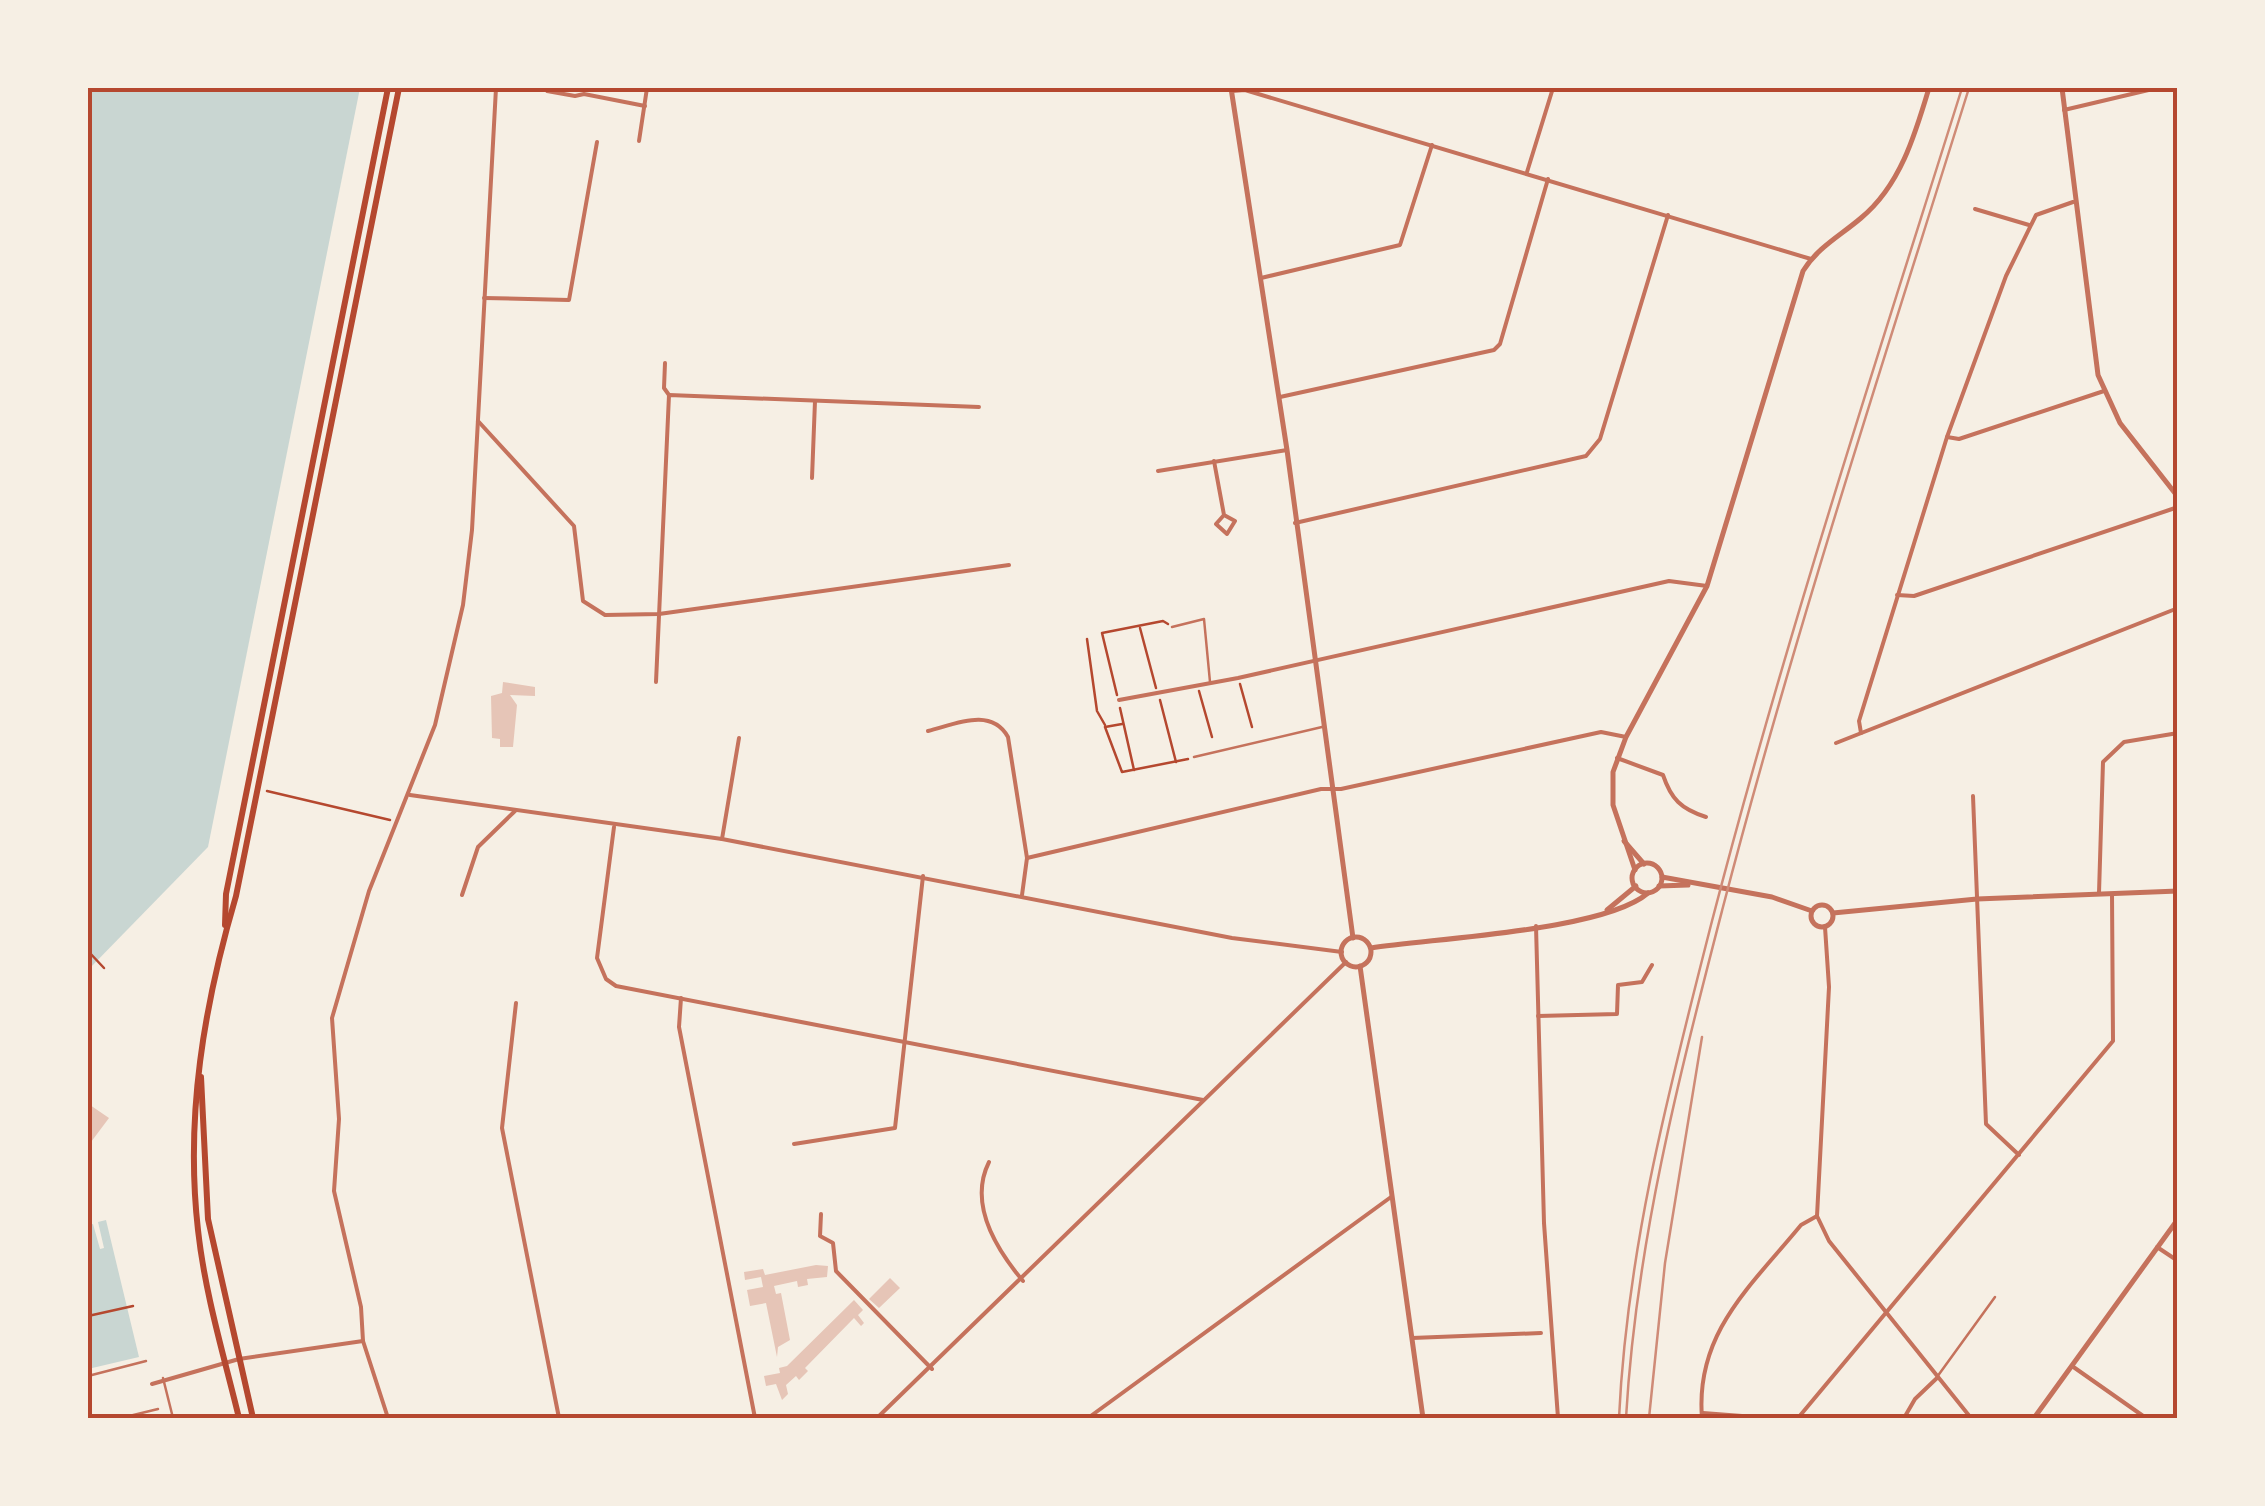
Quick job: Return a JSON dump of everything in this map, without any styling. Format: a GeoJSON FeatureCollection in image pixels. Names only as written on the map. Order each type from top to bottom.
{"type":"FeatureCollection","features":[{"type":"Feature","properties":{"kind":"main road"},"geometry":{"type":"LineString","coordinates":[[224,936],[226,894],[388,88]]}},
{"type":"Feature","properties":{"kind":"main road"},"geometry":{"type":"LineString","coordinates":[[239,1418],[204,1272],[194,1183],[194,1101],[224,936],[258,790],[398,88]]}},
{"type":"Feature","properties":{"kind":"main road"},"geometry":{"type":"LineString","coordinates":[[200,1066],[208,1219],[254,1418]]}},
{"type":"Feature","properties":{"kind":"street"},"geometry":{"type":"LineString","coordinates":[[388,1418],[363,1341],[361,1307],[334,1191],[339,1119],[332,1018],[369,891],[410,794],[446,686],[463,605],[478,422],[496,88]]}},
{"type":"Feature","properties":{"kind":"street"},"geometry":{"type":"LineString","coordinates":[[548,88],[575,96],[584,90],[644,106]]}},
{"type":"Feature","properties":{"kind":"street"},"geometry":{"type":"LineString","coordinates":[[639,141],[647,88]]}},
{"type":"Feature","properties":{"kind":"street"},"geometry":{"type":"LineString","coordinates":[[1526,172],[1553,88]]}},
{"type":"Feature","properties":{"kind":"street"},"geometry":{"type":"LineString","coordinates":[[1636,886],[1611,788],[1617,758],[1707,586],[1811,258],[1862,218],[1888,190],[1911,144],[1929,88]]}},
{"type":"Feature","properties":{"kind":"street"},"geometry":{"type":"LineString","coordinates":[[2062,88],[2092,347],[2104,392],[2120,423],[2178,497]]}},
{"type":"Feature","properties":{"kind":"street"},"geometry":{"type":"LineString","coordinates":[[2064,110],[2157,88]]}},
{"type":"Feature","properties":{"kind":"street"},"geometry":{"type":"LineString","coordinates":[[1342,952],[1353,938],[1287,450],[1231,89],[1811,258]]}},
{"type":"Feature","properties":{"kind":"street"},"geometry":{"type":"LineString","coordinates":[[484,298],[569,300],[598,142]]}},
{"type":"Feature","properties":{"kind":"street"},"geometry":{"type":"LineString","coordinates":[[1261,278],[1400,245],[1432,145]]}},
{"type":"Feature","properties":{"kind":"street"},"geometry":{"type":"LineString","coordinates":[[1279,397],[1494,350],[1500,344],[1548,179]]}},
{"type":"Feature","properties":{"kind":"street"},"geometry":{"type":"LineString","coordinates":[[1861,732],[1859,721],[1946,438],[2017,250],[2029,225],[2046,210],[2073,202]]}},
{"type":"Feature","properties":{"kind":"street"},"geometry":{"type":"LineString","coordinates":[[1975,208],[2029,225]]}},
{"type":"Feature","properties":{"kind":"street"},"geometry":{"type":"LineString","coordinates":[[1295,523],[1586,456],[1600,439],[1668,215]]}},
{"type":"Feature","properties":{"kind":"street"},"geometry":{"type":"LineString","coordinates":[[656,682],[669,395],[664,388],[664,363]]}},
{"type":"Feature","properties":{"kind":"street"},"geometry":{"type":"LineString","coordinates":[[1946,438],[1959,439],[2104,392]]}},
{"type":"Feature","properties":{"kind":"street"},"geometry":{"type":"LineString","coordinates":[[669,395],[979,406]]}},
{"type":"Feature","properties":{"kind":"street"},"geometry":{"type":"LineString","coordinates":[[812,478],[815,400]]}},
{"type":"Feature","properties":{"kind":"street"},"geometry":{"type":"LineString","coordinates":[[478,422],[574,526],[583,601],[604,616],[658,614],[1009,565]]}},
{"type":"Feature","properties":{"kind":"street"},"geometry":{"type":"LineString","coordinates":[[1158,472],[1287,450]]}},
{"type":"Feature","properties":{"kind":"street"},"geometry":{"type":"LineString","coordinates":[[1214,462],[1224,515]]}},
{"type":"Feature","properties":{"kind":"street"},"geometry":{"type":"LineString","coordinates":[[1898,596],[1914,596],[2178,508]]}},
{"type":"Feature","properties":{"kind":"street"},"geometry":{"type":"LineString","coordinates":[[1119,700],[1238,678],[1668,581],[1707,586]]}},
{"type":"Feature","properties":{"kind":"street"},"geometry":{"type":"LineString","coordinates":[[1836,742],[2178,608]]}},
{"type":"Feature","properties":{"kind":"street"},"geometry":{"type":"LineString","coordinates":[[928,730],[978,719],[993,720],[1008,737],[1026,858],[1022,895]]}},
{"type":"Feature","properties":{"kind":"street"},"geometry":{"type":"LineString","coordinates":[[1026,858],[1601,732],[1626,737]]}},
{"type":"Feature","properties":{"kind":"street"},"geometry":{"type":"LineString","coordinates":[[2099,894],[2103,762],[2124,742],[2178,733]]}},
{"type":"Feature","properties":{"kind":"street"},"geometry":{"type":"LineString","coordinates":[[722,840],[738,738]]}},
{"type":"Feature","properties":{"kind":"street"},"geometry":{"type":"LineString","coordinates":[[1617,758],[1663,775],[1670,794],[1686,810],[1706,817]]}},
{"type":"Feature","properties":{"kind":"street"},"geometry":{"type":"LineString","coordinates":[[410,794],[722,840],[1232,938],[1342,952]]}},
{"type":"Feature","properties":{"kind":"street"},"geometry":{"type":"LineString","coordinates":[[1972,796],[1986,1124],[2020,1155]]}},
{"type":"Feature","properties":{"kind":"street"},"geometry":{"type":"LineString","coordinates":[[462,895],[478,847],[515,811]]}},
{"type":"Feature","properties":{"kind":"street"},"geometry":{"type":"LineString","coordinates":[[615,825],[597,958],[601,970],[616,986],[1203,1100]]}},
{"type":"Feature","properties":{"kind":"street"},"geometry":{"type":"LineString","coordinates":[[1624,841],[1644,864],[1657,867],[1662,877],[1660,886]]}},
{"type":"Feature","properties":{"kind":"street"},"geometry":{"type":"LineString","coordinates":[[1635,870],[1644,864]]}},
{"type":"Feature","properties":{"kind":"street"},"geometry":{"type":"LineString","coordinates":[[794,1144],[896,1128],[922,876]]}},
{"type":"Feature","properties":{"kind":"street"},"geometry":{"type":"LineString","coordinates":[[1662,877],[1812,911],[1825,905],[1834,913],[1977,898],[2178,891]]}},
{"type":"Feature","properties":{"kind":"street"},"geometry":{"type":"LineString","coordinates":[[1370,948],[1536,926],[1617,910],[1660,886],[1691,884]]}},
{"type":"Feature","properties":{"kind":"street"},"geometry":{"type":"LineString","coordinates":[[1636,886],[1648,892]]}},
{"type":"Feature","properties":{"kind":"street"},"geometry":{"type":"LineString","coordinates":[[1604,912],[1636,886]]}},
{"type":"Feature","properties":{"kind":"street"},"geometry":{"type":"LineString","coordinates":[[1798,1418],[2115,1036],[2112,894]]}},
{"type":"Feature","properties":{"kind":"street"},"geometry":{"type":"LineString","coordinates":[[1812,911],[1814,923],[1825,927]]}},
{"type":"Feature","properties":{"kind":"street"},"geometry":{"type":"LineString","coordinates":[[1834,913],[1825,927],[1830,987],[1817,1216],[1829,1241],[1970,1418]]}},
{"type":"Feature","properties":{"kind":"street"},"geometry":{"type":"LineString","coordinates":[[1536,926],[1544,1223],[1558,1418]]}},
{"type":"Feature","properties":{"kind":"street"},"geometry":{"type":"LineString","coordinates":[[1353,938],[1366,940],[1370,948],[1369,959],[1360,966]]}},
{"type":"Feature","properties":{"kind":"street"},"geometry":{"type":"LineString","coordinates":[[1342,952],[1346,962]]}},
{"type":"Feature","properties":{"kind":"street"},"geometry":{"type":"LineString","coordinates":[[1346,962],[1360,966]]}},
{"type":"Feature","properties":{"kind":"street"},"geometry":{"type":"LineString","coordinates":[[877,1418],[932,1370],[1346,962]]}},
{"type":"Feature","properties":{"kind":"street"},"geometry":{"type":"LineString","coordinates":[[1538,1016],[1617,1014],[1618,986],[1642,982],[1652,965]]}},
{"type":"Feature","properties":{"kind":"street"},"geometry":{"type":"LineString","coordinates":[[1360,966],[1423,1418]]}},
{"type":"Feature","properties":{"kind":"street"},"geometry":{"type":"LineString","coordinates":[[681,998],[678,1027],[755,1418]]}},
{"type":"Feature","properties":{"kind":"street"},"geometry":{"type":"LineString","coordinates":[[516,1003],[502,1128],[559,1418]]}},
{"type":"Feature","properties":{"kind":"street"},"geometry":{"type":"LineString","coordinates":[[988,1162],[983,1174],[985,1222],[1023,1281]]}},
{"type":"Feature","properties":{"kind":"street"},"geometry":{"type":"LineString","coordinates":[[1088,1418],[1391,1196]]}},
{"type":"Feature","properties":{"kind":"street"},"geometry":{"type":"LineString","coordinates":[[821,1214],[820,1236],[833,1243],[836,1272],[932,1370]]}},
{"type":"Feature","properties":{"kind":"street"},"geometry":{"type":"LineString","coordinates":[[1768,1418],[1702,1416],[1702,1371],[1722,1324],[1801,1225],[1817,1216]]}},
{"type":"Feature","properties":{"kind":"street"},"geometry":{"type":"LineString","coordinates":[[2034,1418],[2178,1219]]}},
{"type":"Feature","properties":{"kind":"street"},"geometry":{"type":"LineString","coordinates":[[2158,1247],[2178,1261]]}},
{"type":"Feature","properties":{"kind":"street"},"geometry":{"type":"LineString","coordinates":[[1412,1338],[1541,1333]]}},
{"type":"Feature","properties":{"kind":"street"},"geometry":{"type":"LineString","coordinates":[[152,1384],[239,1359],[363,1341]]}},
{"type":"Feature","properties":{"kind":"street"},"geometry":{"type":"LineString","coordinates":[[2071,1365],[2146,1418]]}},
{"type":"Feature","properties":{"kind":"street"},"geometry":{"type":"LineString","coordinates":[[1904,1418],[1914,1399],[1937,1378]]}},
{"type":"Feature","properties":{"kind":"lane"},"geometry":{"type":"LineString","coordinates":[[1172,627],[1204,619],[1210,684]]}},
{"type":"Feature","properties":{"kind":"lane"},"geometry":{"type":"LineString","coordinates":[[1194,757],[1322,727]]}},
{"type":"Feature","properties":{"kind":"lane"},"geometry":{"type":"LineString","coordinates":[[1937,1378],[1995,1297]]}},
{"type":"Feature","properties":{"kind":"lane"},"geometry":{"type":"LineString","coordinates":[[88,1376],[146,1362]]}},
{"type":"Feature","properties":{"kind":"lane"},"geometry":{"type":"LineString","coordinates":[[164,1378],[174,1418]]}},
{"type":"Feature","properties":{"kind":"lane"},"geometry":{"type":"LineString","coordinates":[[121,1418],[158,1409]]}},
{"type":"Feature","properties":{"kind":"path"},"geometry":{"type":"LineString","coordinates":[[1134,770],[1102,633],[1163,620],[1172,627]]}},
{"type":"Feature","properties":{"kind":"path"},"geometry":{"type":"LineString","coordinates":[[1087,639],[1097,711],[1122,772],[1194,757]]}},
{"type":"Feature","properties":{"kind":"path"},"geometry":{"type":"LineString","coordinates":[[1238,678],[1252,727]]}},
{"type":"Feature","properties":{"kind":"path"},"geometry":{"type":"LineString","coordinates":[[1198,685],[1212,737]]}},
{"type":"Feature","properties":{"kind":"path"},"geometry":{"type":"LineString","coordinates":[[1106,727],[1122,724]]}},
{"type":"Feature","properties":{"kind":"path"},"geometry":{"type":"LineString","coordinates":[[258,790],[397,822]]}},
{"type":"Feature","properties":{"kind":"path"},"geometry":{"type":"LineString","coordinates":[[88,950],[104,968]]}},
{"type":"Feature","properties":{"kind":"path"},"geometry":{"type":"LineString","coordinates":[[88,1316],[133,1306]]}},
{"type":"Feature","properties":{"kind":"shaded area"},"geometry":{"type":"Polygon","coordinates":[[[88,88],[360,88],[208,847],[88,970],[88,88]]]}},
{"type":"Feature","properties":{"kind":"shaded area"},"geometry":{"type":"Polygon","coordinates":[[[106,1220],[139,1357],[88,1369],[88,1225],[93,1224],[100,1249],[104,1248],[98,1222],[106,1220]]]}},
{"type":"Feature","properties":{"kind":"building"},"geometry":{"type":"Polygon","coordinates":[[[503,682],[535,687],[535,696],[510,695],[517,705],[513,747],[500,747],[500,739],[492,738],[491,696],[502,693],[503,682]]]}},
{"type":"Feature","properties":{"kind":"building"},"geometry":{"type":"Polygon","coordinates":[[[90,1105],[109,1118],[88,1146],[88,1110],[90,1105]]]}},
{"type":"Feature","properties":{"kind":"building"},"geometry":{"type":"Polygon","coordinates":[[[828,1266],[827,1277],[807,1279],[808,1285],[798,1287],[797,1281],[774,1286],[776,1294],[781,1293],[790,1340],[778,1347],[777,1357],[766,1303],[750,1306],[747,1290],[763,1287],[761,1277],[745,1280],[744,1272],[763,1269],[765,1275],[828,1266]]]}},
{"type":"Feature","properties":{"kind":"building"},"geometry":{"type":"Polygon","coordinates":[[[890,1278],[900,1288],[879,1308],[869,1299],[890,1278]]]}},
{"type":"Feature","properties":{"kind":"building"},"geometry":{"type":"Polygon","coordinates":[[[854,1300],[863,1310],[858,1315],[864,1323],[861,1326],[854,1318],[805,1368],[808,1371],[799,1380],[796,1376],[786,1385],[788,1394],[782,1400],[776,1384],[766,1386],[764,1376],[780,1373],[779,1368],[787,1366],[854,1300]]]}},
{"type":"Feature","properties":{"kind":"tram line"},"geometry":{"type":"LineString","coordinates":[[1626,1418],[1649,1224],[1707,971],[1810,598],[1969,88]]}},
{"type":"Feature","properties":{"kind":"tram line"},"geometry":{"type":"LineString","coordinates":[[1649,1418],[1665,1263],[1702,1037]]}},
{"type":"Feature","properties":{"kind":"railway"},"geometry":{"type":"LineString","coordinates":[[1619,1418],[1641,1229],[1666,1106],[1712,921],[1800,607],[1962,88]]}}]}
